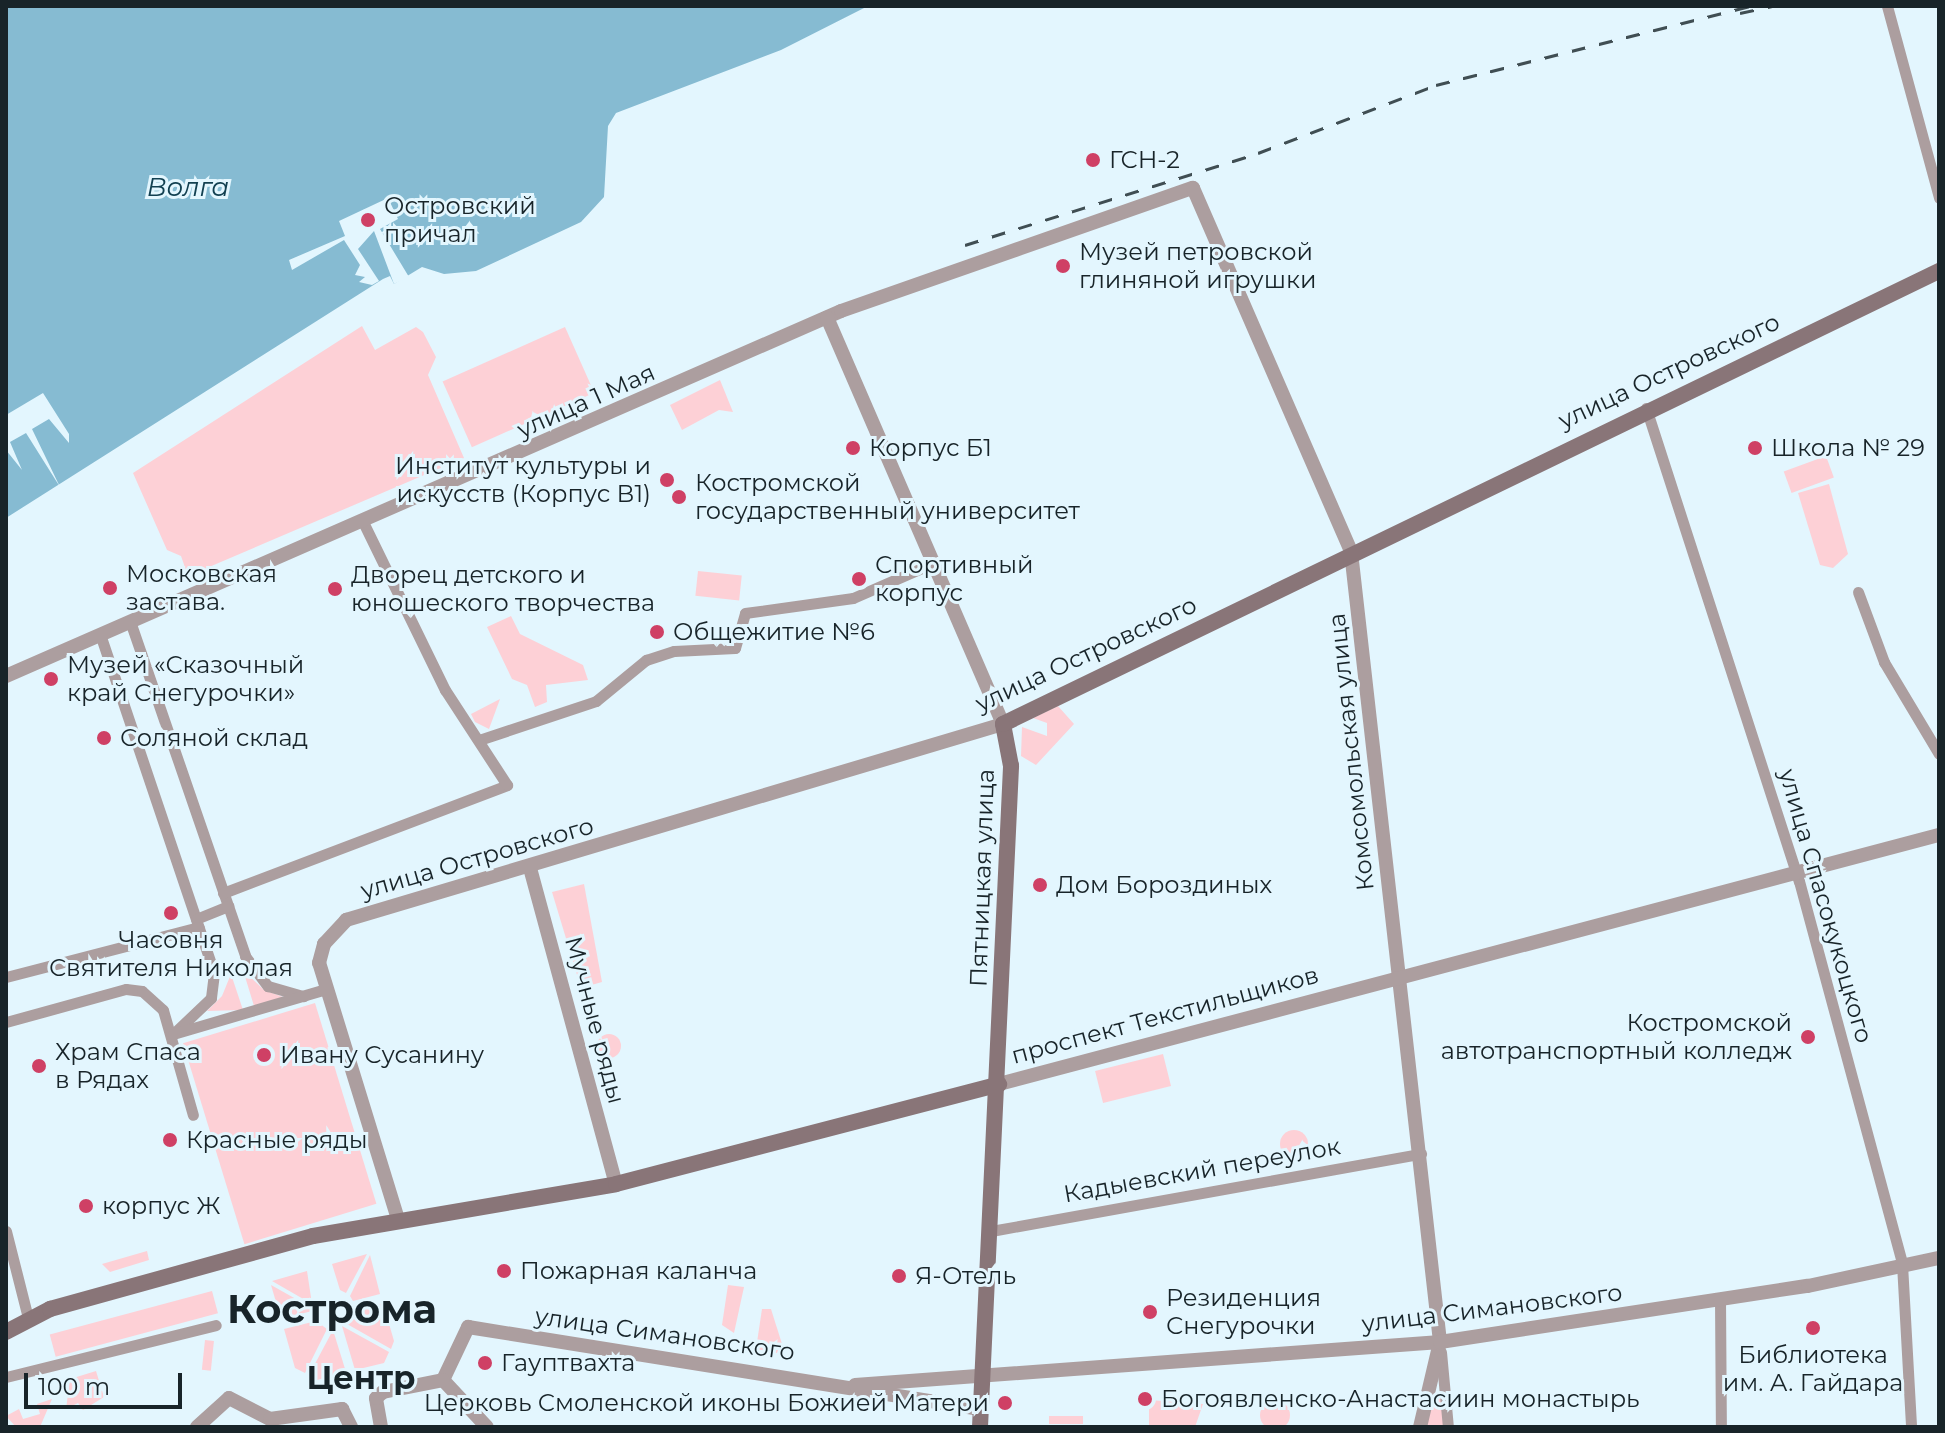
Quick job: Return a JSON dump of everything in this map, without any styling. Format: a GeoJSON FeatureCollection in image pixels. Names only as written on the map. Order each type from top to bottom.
{"type":"FeatureCollection","features":[{"type":"Feature","properties":{"kind":"main road","name":"улица Островского"},"geometry":{"type":"LineString","coordinates":[[1003,724],[1646,407],[1939,271]]}},
{"type":"Feature","properties":{"kind":"main road","name":"Пятницкая улица"},"geometry":{"type":"LineString","coordinates":[[980,1427],[999,1084],[1011,766],[1003,724]]}},
{"type":"Feature","properties":{"kind":"main road","name":"проспект Текстильщиков"},"geometry":{"type":"LineString","coordinates":[[6,1332],[28,1318],[231,1258],[397,1216],[616,1184],[999,1084]]}},
{"type":"Feature","properties":{"kind":"street"},"geometry":{"type":"LineString","coordinates":[[1887,6],[1939,198]]}},
{"type":"Feature","properties":{"kind":"street","name":"улица 1 Мая"},"geometry":{"type":"LineString","coordinates":[[6,676],[364,524],[827,317],[1193,188]]}},
{"type":"Feature","properties":{"kind":"street","name":"Комсомольская улица"},"geometry":{"type":"LineString","coordinates":[[1193,188],[1351,552],[1421,1154],[1448,1427]]}},
{"type":"Feature","properties":{"kind":"street","name":"Пятницкая улица"},"geometry":{"type":"LineString","coordinates":[[827,317],[1003,724]]}},
{"type":"Feature","properties":{"kind":"street","name":"улица Спасокукоцкого"},"geometry":{"type":"LineString","coordinates":[[1646,407],[1796,870],[1902,1264],[1911,1427]]}},
{"type":"Feature","properties":{"kind":"street"},"geometry":{"type":"LineString","coordinates":[[223,893],[507,785],[482,739],[445,690],[364,524]]}},
{"type":"Feature","properties":{"kind":"street"},"geometry":{"type":"LineString","coordinates":[[482,739],[596,701],[660,655],[735,648],[745,613],[853,598],[933,563]]}},
{"type":"Feature","properties":{"kind":"street"},"geometry":{"type":"LineString","coordinates":[[1858,592],[1884,662],[1939,754]]}},
{"type":"Feature","properties":{"kind":"street"},"geometry":{"type":"LineString","coordinates":[[131,624],[223,893],[256,977],[304,996]]}},
{"type":"Feature","properties":{"kind":"street"},"geometry":{"type":"LineString","coordinates":[[101,637],[197,923],[215,986],[172,1035]]}},
{"type":"Feature","properties":{"kind":"street","name":"улица Островского"},"geometry":{"type":"LineString","coordinates":[[326,989],[319,963],[324,944],[346,920],[530,868],[1003,724]]}},
{"type":"Feature","properties":{"kind":"street","name":"проспект Текстильщиков"},"geometry":{"type":"LineString","coordinates":[[999,1084],[1398,975],[1939,835]]}},
{"type":"Feature","properties":{"kind":"street","name":"Мучные ряды"},"geometry":{"type":"LineString","coordinates":[[530,868],[616,1184]]}},
{"type":"Feature","properties":{"kind":"street"},"geometry":{"type":"LineString","coordinates":[[6,977],[197,923],[228,906]]}},
{"type":"Feature","properties":{"kind":"street"},"geometry":{"type":"LineString","coordinates":[[6,1022],[126,989],[142,991],[163,1010],[193,1115]]}},
{"type":"Feature","properties":{"kind":"street"},"geometry":{"type":"LineString","coordinates":[[172,1035],[326,989],[397,1216]]}},
{"type":"Feature","properties":{"kind":"street","name":"Кадыевский переулок"},"geometry":{"type":"LineString","coordinates":[[991,1231],[1421,1154]]}},
{"type":"Feature","properties":{"kind":"street"},"geometry":{"type":"LineString","coordinates":[[6,1231],[28,1318]]}},
{"type":"Feature","properties":{"kind":"street","name":"улица Симановского"},"geometry":{"type":"LineString","coordinates":[[855,1385],[1440,1342],[1720,1298],[1939,1258]]}},
{"type":"Feature","properties":{"kind":"street"},"geometry":{"type":"LineString","coordinates":[[1720,1298],[1721,1427]]}},
{"type":"Feature","properties":{"kind":"street"},"geometry":{"type":"LineString","coordinates":[[6,1377],[216,1325]]}},
{"type":"Feature","properties":{"kind":"street","name":"улица Симановского"},"geometry":{"type":"LineString","coordinates":[[443,1380],[468,1327],[855,1385],[980,1409]]}},
{"type":"Feature","properties":{"kind":"street","name":"Комсомольская улица"},"geometry":{"type":"LineString","coordinates":[[1420,1427],[1440,1342]]}},
{"type":"Feature","properties":{"kind":"street"},"geometry":{"type":"LineString","coordinates":[[381,1427],[376,1398],[443,1380],[487,1427]]}},
{"type":"Feature","properties":{"kind":"street"},"geometry":{"type":"LineString","coordinates":[[197,1427],[229,1398],[270,1423],[342,1409],[351,1427]]}},
{"type":"Feature","properties":{"kind":"shaded area"},"geometry":{"type":"Polygon","coordinates":[[[362,326],[375,350],[416,327],[423,332],[436,357],[428,375],[464,458],[188,576],[181,556],[167,550],[133,473],[362,326]]]}},
{"type":"Feature","properties":{"kind":"shaded area"},"geometry":{"type":"Polygon","coordinates":[[[565,327],[594,393],[472,447],[443,382],[565,327]]]}},
{"type":"Feature","properties":{"kind":"shaded area"},"geometry":{"type":"Polygon","coordinates":[[[720,380],[733,412],[719,410],[682,430],[670,405],[720,380]]]}},
{"type":"Feature","properties":{"kind":"shaded area"},"geometry":{"type":"Polygon","coordinates":[[[1826,456],[1834,478],[1792,493],[1784,471],[1826,456]]]}},
{"type":"Feature","properties":{"kind":"shaded area"},"geometry":{"type":"Polygon","coordinates":[[[1829,484],[1848,554],[1833,568],[1820,565],[1798,493],[1829,484]]]}},
{"type":"Feature","properties":{"kind":"shaded area"},"geometry":{"type":"Polygon","coordinates":[[[698,571],[742,576],[739,600],[695,596],[698,571]]]}},
{"type":"Feature","properties":{"kind":"shaded area"},"geometry":{"type":"Polygon","coordinates":[[[511,616],[520,634],[583,665],[588,680],[546,685],[547,702],[535,707],[527,685],[512,679],[487,627],[511,616]]]}},
{"type":"Feature","properties":{"kind":"shaded area"},"geometry":{"type":"Polygon","coordinates":[[[500,699],[489,729],[475,722],[471,714],[500,699]]]}},
{"type":"Feature","properties":{"kind":"shaded area"},"geometry":{"type":"Polygon","coordinates":[[[1058,706],[1074,724],[1036,765],[1021,756],[1022,727],[1047,736],[1047,723],[1033,718],[1058,706]]]}},
{"type":"Feature","properties":{"kind":"shaded area"},"geometry":{"type":"Polygon","coordinates":[[[584,884],[602,982],[581,988],[552,892],[584,884]]]}},
{"type":"Feature","properties":{"kind":"shaded area"},"geometry":{"type":"Polygon","coordinates":[[[243,970],[264,990],[283,997],[254,1006],[243,970]]]}},
{"type":"Feature","properties":{"kind":"shaded area"},"geometry":{"type":"Polygon","coordinates":[[[231,974],[243,1010],[207,1011],[222,996],[231,974]]]}},
{"type":"Feature","properties":{"kind":"shaded area"},"geometry":{"type":"Polygon","coordinates":[[[315,1003],[376,1204],[244,1244],[183,1043],[315,1003]]]}},
{"type":"Feature","properties":{"kind":"shaded area"},"geometry":{"type":"Polygon","coordinates":[[[609,1034],[617,1038],[621,1046],[617,1054],[609,1058],[601,1054],[597,1046],[601,1038],[609,1034]]]}},
{"type":"Feature","properties":{"kind":"shaded area"},"geometry":{"type":"Polygon","coordinates":[[[1163,1054],[1171,1086],[1103,1103],[1095,1071],[1163,1054]]]}},
{"type":"Feature","properties":{"kind":"shaded area"},"geometry":{"type":"Polygon","coordinates":[[[1294,1130],[1304,1134],[1308,1144],[1304,1154],[1294,1158],[1284,1154],[1280,1144],[1284,1134],[1294,1130]]]}},
{"type":"Feature","properties":{"kind":"shaded area"},"geometry":{"type":"Polygon","coordinates":[[[147,1251],[149,1260],[110,1272],[102,1264],[147,1251]]]}},
{"type":"Feature","properties":{"kind":"shaded area"},"geometry":{"type":"Polygon","coordinates":[[[367,1254],[346,1293],[340,1290],[332,1264],[367,1254]]]}},
{"type":"Feature","properties":{"kind":"shaded area"},"geometry":{"type":"Polygon","coordinates":[[[370,1255],[380,1294],[353,1301],[350,1296],[370,1255]]]}},
{"type":"Feature","properties":{"kind":"shaded area"},"geometry":{"type":"Polygon","coordinates":[[[307,1271],[312,1304],[272,1281],[307,1271]]]}},
{"type":"Feature","properties":{"kind":"shaded area"},"geometry":{"type":"Polygon","coordinates":[[[271,1285],[312,1308],[312,1311],[281,1319],[271,1285]]]}},
{"type":"Feature","properties":{"kind":"shaded area"},"geometry":{"type":"Polygon","coordinates":[[[728,1285],[744,1287],[734,1333],[722,1325],[728,1285]]]}},
{"type":"Feature","properties":{"kind":"shaded area"},"geometry":{"type":"Polygon","coordinates":[[[212,1291],[218,1313],[56,1357],[50,1334],[212,1291]]]}},
{"type":"Feature","properties":{"kind":"shaded area"},"geometry":{"type":"Polygon","coordinates":[[[383,1303],[394,1341],[391,1349],[347,1324],[353,1311],[383,1303]]]}},
{"type":"Feature","properties":{"kind":"shaded area"},"geometry":{"type":"Polygon","coordinates":[[[762,1309],[771,1309],[782,1344],[777,1353],[756,1349],[762,1309]]]}},
{"type":"Feature","properties":{"kind":"shaded area"},"geometry":{"type":"Polygon","coordinates":[[[316,1321],[327,1329],[305,1373],[295,1368],[284,1329],[316,1321]]]}},
{"type":"Feature","properties":{"kind":"shaded area"},"geometry":{"type":"Polygon","coordinates":[[[342,1326],[389,1352],[384,1363],[355,1370],[342,1326]]]}},
{"type":"Feature","properties":{"kind":"shaded area"},"geometry":{"type":"Polygon","coordinates":[[[333,1330],[346,1372],[317,1380],[309,1375],[333,1330]]]}},
{"type":"Feature","properties":{"kind":"shaded area"},"geometry":{"type":"Polygon","coordinates":[[[205,1340],[214,1341],[211,1371],[202,1370],[205,1340]]]}},
{"type":"Feature","properties":{"kind":"shaded area"},"geometry":{"type":"Polygon","coordinates":[[[96,1371],[104,1397],[83,1410],[78,1403],[66,1409],[70,1379],[96,1371]]]}},
{"type":"Feature","properties":{"kind":"shaded area"},"geometry":{"type":"Polygon","coordinates":[[[1431,1392],[1441,1393],[1444,1427],[1423,1427],[1431,1392]]]}},
{"type":"Feature","properties":{"kind":"shaded area"},"geometry":{"type":"Polygon","coordinates":[[[52,1399],[40,1427],[16,1427],[6,1416],[19,1409],[23,1419],[40,1414],[37,1404],[52,1399]]]}},
{"type":"Feature","properties":{"kind":"shaded area"},"geometry":{"type":"Polygon","coordinates":[[[1149,1400],[1203,1404],[1195,1427],[1149,1427],[1149,1400]]]}},
{"type":"Feature","properties":{"kind":"shaded area"},"geometry":{"type":"Polygon","coordinates":[[[1275,1400],[1286,1404],[1290,1415],[1286,1426],[1275,1430],[1264,1426],[1260,1415],[1264,1404],[1275,1400]]]}},
{"type":"Feature","properties":{"kind":"shaded area"},"geometry":{"type":"Polygon","coordinates":[[[1049,1416],[1083,1416],[1083,1424],[1049,1424],[1049,1416]]]}},
{"type":"Feature","properties":{"kind":"water","name":"Волга"},"geometry":{"type":"Polygon","coordinates":[[[6,6],[868,6],[781,50],[616,113],[608,126],[604,197],[581,222],[476,271],[444,274],[422,267],[394,284],[390,276],[383,279],[6,518],[6,6]]]}},
{"type":"Feature","properties":{"kind":"pier"},"geometry":{"type":"Polygon","coordinates":[[[388,198],[398,219],[380,229],[409,277],[394,284],[374,231],[358,249],[379,281],[372,285],[359,282],[365,277],[355,275],[360,265],[344,240],[292,270],[289,260],[345,236],[339,221],[388,198]]]}},
{"type":"Feature","properties":{"kind":"pier"},"geometry":{"type":"Polygon","coordinates":[[[43,393],[69,434],[69,443],[49,419],[32,429],[60,487],[26,433],[10,442],[22,470],[6,450],[6,415],[43,393]]]}},
{"type":"Feature","properties":{"kind":"railway"},"geometry":{"type":"LineString","coordinates":[[965,245],[1258,153],[1436,85],[1751,6]]}},
{"type":"Feature","properties":{"kind":"railway"},"geometry":{"type":"LineString","coordinates":[[1740,13],[1772,6]]}},
{"type":"Feature","properties":{"kind":"place","name":"ГСН-2"},"geometry":{"type":"Point","coordinates":[1093,160]}},
{"type":"Feature","properties":{"kind":"place","name":"Островский причал"},"geometry":{"type":"Point","coordinates":[368,220]}},
{"type":"Feature","properties":{"kind":"place","name":"Музей петровской глиняной игрушки"},"geometry":{"type":"Point","coordinates":[1063,266]}},
{"type":"Feature","properties":{"kind":"place","name":"Корпус Б1"},"geometry":{"type":"Point","coordinates":[853,448]}},
{"type":"Feature","properties":{"kind":"place","name":"Школа № 29"},"geometry":{"type":"Point","coordinates":[1755,448]}},
{"type":"Feature","properties":{"kind":"place","name":"Институт культуры и искусств (Корпус В1)"},"geometry":{"type":"Point","coordinates":[667,480]}},
{"type":"Feature","properties":{"kind":"place","name":"Костромской государственный университет"},"geometry":{"type":"Point","coordinates":[679,497]}},
{"type":"Feature","properties":{"kind":"place","name":"Спортивный корпус"},"geometry":{"type":"Point","coordinates":[859,579]}},
{"type":"Feature","properties":{"kind":"place","name":"Московская застава."},"geometry":{"type":"Point","coordinates":[110,588]}},
{"type":"Feature","properties":{"kind":"place","name":"Дворец детского и юношеского творчества"},"geometry":{"type":"Point","coordinates":[335,589]}},
{"type":"Feature","properties":{"kind":"place","name":"Общежитие №6"},"geometry":{"type":"Point","coordinates":[657,632]}},
{"type":"Feature","properties":{"kind":"place","name":"Музей «Сказочный край Снегурочки»"},"geometry":{"type":"Point","coordinates":[51,679]}},
{"type":"Feature","properties":{"kind":"place","name":"Соляной склад"},"geometry":{"type":"Point","coordinates":[104,738]}},
{"type":"Feature","properties":{"kind":"place","name":"Дом Бороздиных"},"geometry":{"type":"Point","coordinates":[1040,885]}},
{"type":"Feature","properties":{"kind":"place","name":"Часовня Святителя Николая"},"geometry":{"type":"Point","coordinates":[171,913]}},
{"type":"Feature","properties":{"kind":"place","name":"Костромской автотранспортный колледж"},"geometry":{"type":"Point","coordinates":[1808,1037]}},
{"type":"Feature","properties":{"kind":"place","name":"Ивану Сусанину"},"geometry":{"type":"Point","coordinates":[264,1055]}},
{"type":"Feature","properties":{"kind":"place","name":"Храм Спаса в Рядах"},"geometry":{"type":"Point","coordinates":[39,1066]}},
{"type":"Feature","properties":{"kind":"place","name":"Красные ряды"},"geometry":{"type":"Point","coordinates":[170,1140]}},
{"type":"Feature","properties":{"kind":"place","name":"корпус Ж"},"geometry":{"type":"Point","coordinates":[86,1206]}},
{"type":"Feature","properties":{"kind":"place","name":"Пожарная каланча"},"geometry":{"type":"Point","coordinates":[504,1271]}},
{"type":"Feature","properties":{"kind":"place","name":"Я-Отель"},"geometry":{"type":"Point","coordinates":[899,1276]}},
{"type":"Feature","properties":{"kind":"place","name":"Резиденция Снегурочки"},"geometry":{"type":"Point","coordinates":[1150,1312]}},
{"type":"Feature","properties":{"kind":"place","name":"Библиотека им. А. Гайдара"},"geometry":{"type":"Point","coordinates":[1813,1328]}},
{"type":"Feature","properties":{"kind":"place","name":"Гауптвахта"},"geometry":{"type":"Point","coordinates":[485,1363]}},
{"type":"Feature","properties":{"kind":"place","name":"Богоявленско-Анастасиин монастырь"},"geometry":{"type":"Point","coordinates":[1145,1399]}},
{"type":"Feature","properties":{"kind":"place","name":"Церковь Смоленской иконы Божией Матери"},"geometry":{"type":"Point","coordinates":[1005,1403]}},
{"type":"Feature","properties":{"kind":"district","name":"Кострома"},"geometry":{"type":"Point","coordinates":[332,1309]}},
{"type":"Feature","properties":{"kind":"district","name":"Центр"},"geometry":{"type":"Point","coordinates":[361,1378]}}]}
